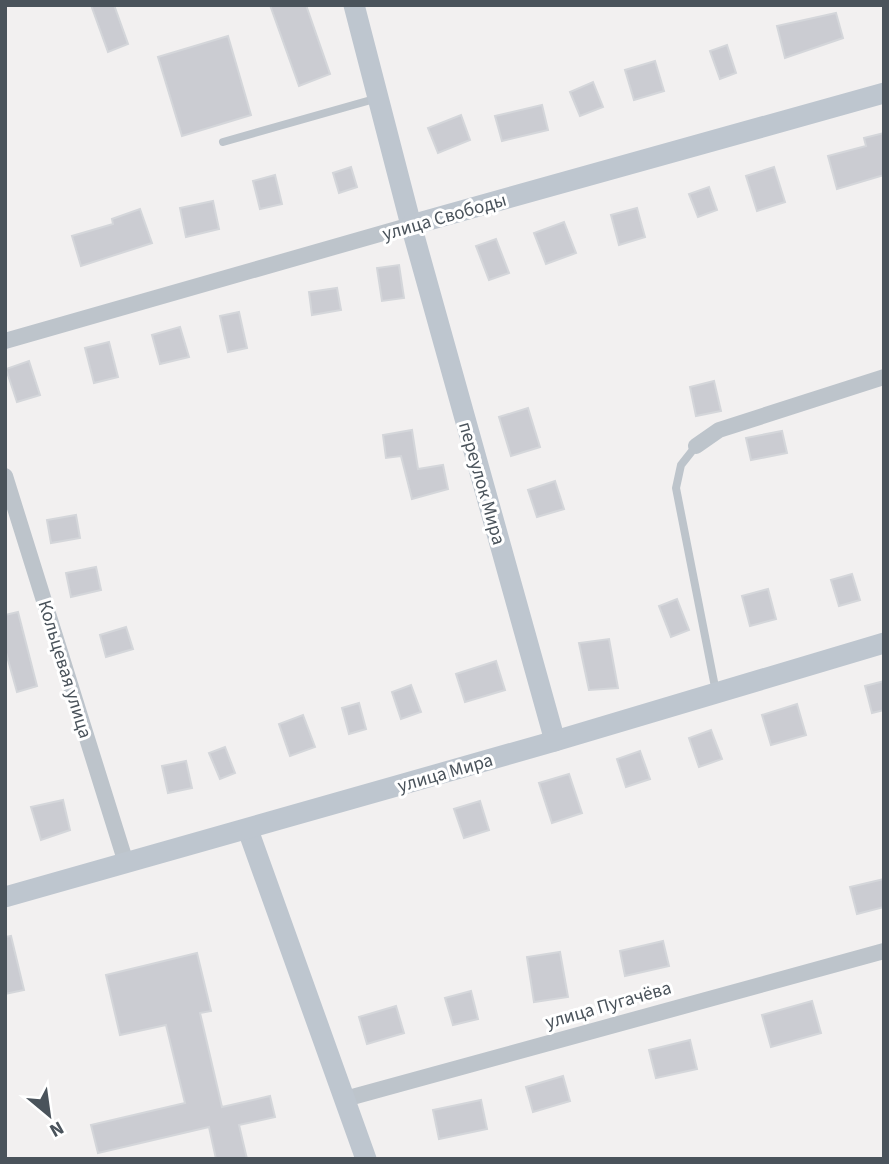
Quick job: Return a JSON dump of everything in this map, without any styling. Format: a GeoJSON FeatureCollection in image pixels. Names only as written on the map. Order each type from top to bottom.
{"type":"FeatureCollection","features":[{"type":"Feature","properties":{"kind":"street","name":"переулок Мира"},"geometry":{"type":"LineString","coordinates":[[354,5],[411,225],[555,741]]}},
{"type":"Feature","properties":{"kind":"street","name":"улица Свободы"},"geometry":{"type":"LineString","coordinates":[[5,341],[884,93]]}},
{"type":"Feature","properties":{"kind":"street"},"geometry":{"type":"LineString","coordinates":[[696,446],[719,430],[884,377]]}},
{"type":"Feature","properties":{"kind":"street","name":"Кольцевая улица"},"geometry":{"type":"LineString","coordinates":[[5,476],[126,863]]}},
{"type":"Feature","properties":{"kind":"street","name":"улица Мира"},"geometry":{"type":"LineString","coordinates":[[5,897],[248,830],[884,643]]}},
{"type":"Feature","properties":{"kind":"street"},"geometry":{"type":"LineString","coordinates":[[248,830],[366,1159]]}},
{"type":"Feature","properties":{"kind":"street","name":"улица Пугачёва"},"geometry":{"type":"LineString","coordinates":[[345,1100],[884,951]]}},
{"type":"Feature","properties":{"kind":"lane"},"geometry":{"type":"LineString","coordinates":[[223,142],[378,98]]}},
{"type":"Feature","properties":{"kind":"lane"},"geometry":{"type":"LineString","coordinates":[[696,446],[681,465],[676,488],[716,693]]}},
{"type":"Feature","properties":{"kind":"building"},"geometry":{"type":"Polygon","coordinates":[[[91,5],[114,5],[128,44],[108,52],[91,5]]]}},
{"type":"Feature","properties":{"kind":"building"},"geometry":{"type":"Polygon","coordinates":[[[270,5],[306,5],[330,74],[299,86],[270,5]]]}},
{"type":"Feature","properties":{"kind":"building"},"geometry":{"type":"Polygon","coordinates":[[[836,13],[843,38],[785,58],[777,26],[836,13]]]}},
{"type":"Feature","properties":{"kind":"building"},"geometry":{"type":"Polygon","coordinates":[[[228,36],[251,115],[182,136],[158,57],[228,36]]]}},
{"type":"Feature","properties":{"kind":"building"},"geometry":{"type":"Polygon","coordinates":[[[727,45],[736,73],[720,79],[710,51],[727,45]]]}},
{"type":"Feature","properties":{"kind":"building"},"geometry":{"type":"Polygon","coordinates":[[[655,61],[664,91],[634,100],[625,70],[655,61]]]}},
{"type":"Feature","properties":{"kind":"building"},"geometry":{"type":"Polygon","coordinates":[[[593,82],[603,107],[580,116],[570,92],[593,82]]]}},
{"type":"Feature","properties":{"kind":"building"},"geometry":{"type":"Polygon","coordinates":[[[542,105],[548,130],[502,141],[495,116],[542,105]]]}},
{"type":"Feature","properties":{"kind":"building"},"geometry":{"type":"Polygon","coordinates":[[[461,115],[470,140],[438,153],[428,128],[461,115]]]}},
{"type":"Feature","properties":{"kind":"building"},"geometry":{"type":"Polygon","coordinates":[[[884,133],[884,175],[837,189],[828,156],[866,146],[864,138],[884,133]]]}},
{"type":"Feature","properties":{"kind":"building"},"geometry":{"type":"Polygon","coordinates":[[[351,167],[357,187],[339,193],[333,173],[351,167]]]}},
{"type":"Feature","properties":{"kind":"building"},"geometry":{"type":"Polygon","coordinates":[[[774,167],[785,202],[757,211],[746,176],[774,167]]]}},
{"type":"Feature","properties":{"kind":"building"},"geometry":{"type":"Polygon","coordinates":[[[275,175],[282,204],[260,209],[253,181],[275,175]]]}},
{"type":"Feature","properties":{"kind":"building"},"geometry":{"type":"Polygon","coordinates":[[[709,187],[717,210],[698,217],[689,194],[709,187]]]}},
{"type":"Feature","properties":{"kind":"building"},"geometry":{"type":"Polygon","coordinates":[[[213,201],[219,229],[186,237],[180,208],[213,201]]]}},
{"type":"Feature","properties":{"kind":"building"},"geometry":{"type":"Polygon","coordinates":[[[637,208],[645,237],[619,245],[611,215],[637,208]]]}},
{"type":"Feature","properties":{"kind":"building"},"geometry":{"type":"Polygon","coordinates":[[[140,209],[152,243],[81,266],[72,236],[113,224],[112,219],[140,209]]]}},
{"type":"Feature","properties":{"kind":"building"},"geometry":{"type":"Polygon","coordinates":[[[564,222],[576,253],[546,264],[534,233],[564,222]]]}},
{"type":"Feature","properties":{"kind":"building"},"geometry":{"type":"Polygon","coordinates":[[[496,239],[509,273],[489,280],[476,246],[496,239]]]}},
{"type":"Feature","properties":{"kind":"building"},"geometry":{"type":"Polygon","coordinates":[[[399,265],[404,298],[382,301],[377,268],[399,265]]]}},
{"type":"Feature","properties":{"kind":"building"},"geometry":{"type":"Polygon","coordinates":[[[337,288],[341,310],[312,315],[309,292],[337,288]]]}},
{"type":"Feature","properties":{"kind":"building"},"geometry":{"type":"Polygon","coordinates":[[[239,312],[247,348],[228,352],[220,316],[239,312]]]}},
{"type":"Feature","properties":{"kind":"building"},"geometry":{"type":"Polygon","coordinates":[[[180,327],[189,357],[160,364],[152,335],[180,327]]]}},
{"type":"Feature","properties":{"kind":"building"},"geometry":{"type":"Polygon","coordinates":[[[109,342],[118,377],[94,383],[85,348],[109,342]]]}},
{"type":"Feature","properties":{"kind":"building"},"geometry":{"type":"Polygon","coordinates":[[[29,361],[40,395],[17,402],[6,369],[29,361]]]}},
{"type":"Feature","properties":{"kind":"building"},"geometry":{"type":"Polygon","coordinates":[[[714,381],[721,411],[696,416],[690,387],[714,381]]]}},
{"type":"Feature","properties":{"kind":"building"},"geometry":{"type":"Polygon","coordinates":[[[528,408],[540,447],[511,456],[499,417],[528,408]]]}},
{"type":"Feature","properties":{"kind":"building"},"geometry":{"type":"Polygon","coordinates":[[[412,430],[418,469],[443,465],[448,489],[412,499],[401,456],[386,458],[383,435],[412,430]]]}},
{"type":"Feature","properties":{"kind":"building"},"geometry":{"type":"Polygon","coordinates":[[[782,431],[787,453],[751,460],[746,438],[782,431]]]}},
{"type":"Feature","properties":{"kind":"building"},"geometry":{"type":"Polygon","coordinates":[[[555,481],[564,509],[537,517],[528,490],[555,481]]]}},
{"type":"Feature","properties":{"kind":"building"},"geometry":{"type":"Polygon","coordinates":[[[76,515],[80,538],[51,543],[47,520],[76,515]]]}},
{"type":"Feature","properties":{"kind":"building"},"geometry":{"type":"Polygon","coordinates":[[[96,567],[101,590],[71,597],[66,573],[96,567]]]}},
{"type":"Feature","properties":{"kind":"building"},"geometry":{"type":"Polygon","coordinates":[[[852,574],[860,600],[839,606],[831,580],[852,574]]]}},
{"type":"Feature","properties":{"kind":"building"},"geometry":{"type":"Polygon","coordinates":[[[768,589],[776,619],[750,626],[742,596],[768,589]]]}},
{"type":"Feature","properties":{"kind":"building"},"geometry":{"type":"Polygon","coordinates":[[[677,599],[689,630],[671,637],[659,606],[677,599]]]}},
{"type":"Feature","properties":{"kind":"building"},"geometry":{"type":"Polygon","coordinates":[[[18,612],[37,686],[17,692],[5,649],[5,615],[18,612]]]}},
{"type":"Feature","properties":{"kind":"building"},"geometry":{"type":"Polygon","coordinates":[[[126,627],[133,649],[106,657],[100,635],[126,627]]]}},
{"type":"Feature","properties":{"kind":"building"},"geometry":{"type":"Polygon","coordinates":[[[609,639],[618,688],[589,690],[579,643],[609,639]]]}},
{"type":"Feature","properties":{"kind":"building"},"geometry":{"type":"Polygon","coordinates":[[[496,661],[505,690],[465,702],[456,674],[496,661]]]}},
{"type":"Feature","properties":{"kind":"building"},"geometry":{"type":"Polygon","coordinates":[[[884,681],[884,710],[872,713],[865,686],[884,681]]]}},
{"type":"Feature","properties":{"kind":"building"},"geometry":{"type":"Polygon","coordinates":[[[411,685],[421,712],[401,719],[392,692],[411,685]]]}},
{"type":"Feature","properties":{"kind":"building"},"geometry":{"type":"Polygon","coordinates":[[[359,703],[366,729],[349,734],[342,708],[359,703]]]}},
{"type":"Feature","properties":{"kind":"building"},"geometry":{"type":"Polygon","coordinates":[[[797,704],[806,735],[771,745],[762,715],[797,704]]]}},
{"type":"Feature","properties":{"kind":"building"},"geometry":{"type":"Polygon","coordinates":[[[303,715],[315,747],[290,756],[279,724],[303,715]]]}},
{"type":"Feature","properties":{"kind":"building"},"geometry":{"type":"Polygon","coordinates":[[[711,730],[722,759],[699,767],[689,738],[711,730]]]}},
{"type":"Feature","properties":{"kind":"building"},"geometry":{"type":"Polygon","coordinates":[[[225,747],[235,773],[220,779],[209,753],[225,747]]]}},
{"type":"Feature","properties":{"kind":"building"},"geometry":{"type":"Polygon","coordinates":[[[640,751],[650,779],[626,787],[617,759],[640,751]]]}},
{"type":"Feature","properties":{"kind":"building"},"geometry":{"type":"Polygon","coordinates":[[[186,761],[192,788],[168,793],[162,766],[186,761]]]}},
{"type":"Feature","properties":{"kind":"building"},"geometry":{"type":"Polygon","coordinates":[[[569,774],[582,813],[552,823],[539,783],[569,774]]]}},
{"type":"Feature","properties":{"kind":"building"},"geometry":{"type":"Polygon","coordinates":[[[63,800],[70,830],[41,840],[31,807],[63,800]]]}},
{"type":"Feature","properties":{"kind":"building"},"geometry":{"type":"Polygon","coordinates":[[[480,801],[489,830],[464,838],[454,809],[480,801]]]}},
{"type":"Feature","properties":{"kind":"building"},"geometry":{"type":"Polygon","coordinates":[[[884,879],[884,907],[857,914],[850,887],[884,879]]]}},
{"type":"Feature","properties":{"kind":"building"},"geometry":{"type":"Polygon","coordinates":[[[11,936],[24,990],[5,994],[5,937],[11,936]]]}},
{"type":"Feature","properties":{"kind":"building"},"geometry":{"type":"Polygon","coordinates":[[[663,941],[669,966],[625,976],[620,951],[663,941]]]}},
{"type":"Feature","properties":{"kind":"building"},"geometry":{"type":"Polygon","coordinates":[[[560,952],[568,997],[534,1002],[527,957],[560,952]]]}},
{"type":"Feature","properties":{"kind":"building"},"geometry":{"type":"Polygon","coordinates":[[[197,953],[211,1011],[200,1013],[222,1107],[270,1096],[275,1117],[239,1125],[247,1159],[216,1159],[209,1127],[98,1153],[91,1125],[185,1103],[166,1025],[120,1035],[106,975],[197,953]]]}},
{"type":"Feature","properties":{"kind":"building"},"geometry":{"type":"Polygon","coordinates":[[[471,991],[478,1019],[453,1025],[445,998],[471,991]]]}},
{"type":"Feature","properties":{"kind":"building"},"geometry":{"type":"Polygon","coordinates":[[[812,1001],[821,1033],[771,1047],[762,1015],[812,1001]]]}},
{"type":"Feature","properties":{"kind":"building"},"geometry":{"type":"Polygon","coordinates":[[[396,1006],[404,1033],[367,1044],[359,1017],[396,1006]]]}},
{"type":"Feature","properties":{"kind":"building"},"geometry":{"type":"Polygon","coordinates":[[[690,1040],[697,1069],[656,1078],[649,1050],[690,1040]]]}},
{"type":"Feature","properties":{"kind":"building"},"geometry":{"type":"Polygon","coordinates":[[[563,1076],[570,1101],[533,1112],[526,1087],[563,1076]]]}},
{"type":"Feature","properties":{"kind":"building"},"geometry":{"type":"Polygon","coordinates":[[[481,1100],[487,1129],[439,1139],[433,1110],[481,1100]]]}}]}
